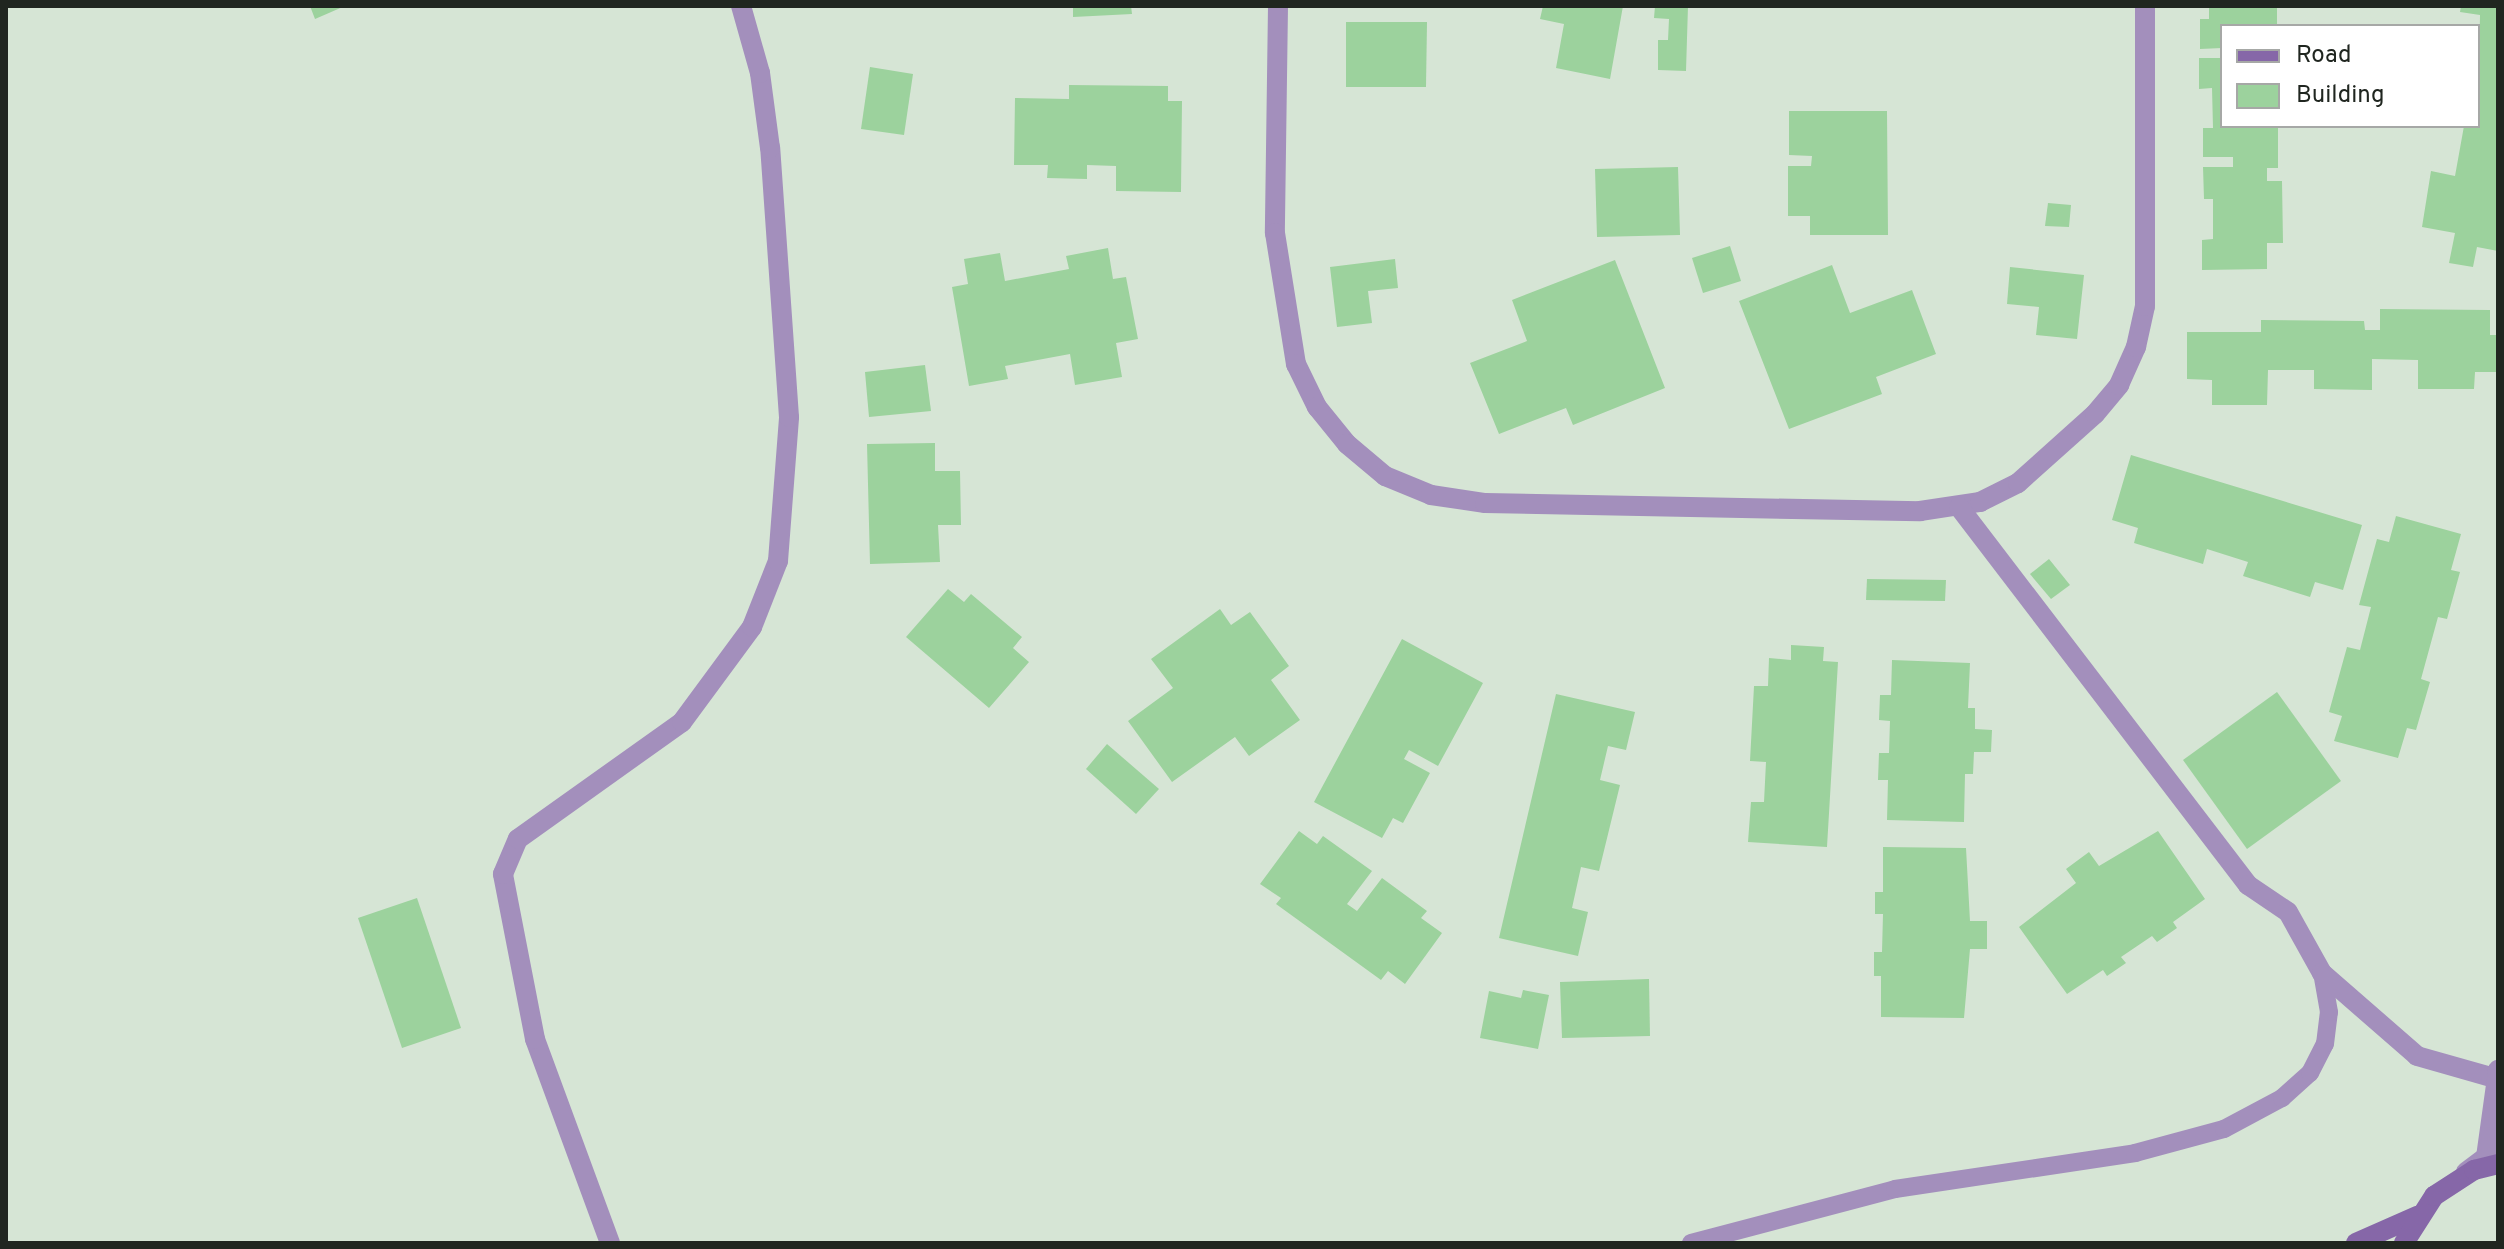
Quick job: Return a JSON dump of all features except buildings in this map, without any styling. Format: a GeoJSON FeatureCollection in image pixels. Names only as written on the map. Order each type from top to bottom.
{"type":"FeatureCollection","features":[{"type":"Feature","properties":{"kind":"main road"},"geometry":{"type":"LineString","coordinates":[[2404,1243],[2417,1216],[2434,1196],[2474,1170],[2498,1164]]}},
{"type":"Feature","properties":{"kind":"main road"},"geometry":{"type":"LineString","coordinates":[[2356,1243],[2417,1216]]}},
{"type":"Feature","properties":{"kind":"street"},"geometry":{"type":"LineString","coordinates":[[610,1243],[535,1039],[503,874],[518,839],[682,722],[752,627],[778,561],[789,417],[770,148],[760,73],[741,6]]}},
{"type":"Feature","properties":{"kind":"street"},"geometry":{"type":"LineString","coordinates":[[1278,6],[1275,233],[1296,364],[1317,407],[1347,444],[1385,476],[1431,495],[1485,503],[1920,511],[1959,507],[2018,483],[2060,450],[2119,385],[2136,347],[2145,306],[2145,6]]}},
{"type":"Feature","properties":{"kind":"street"},"geometry":{"type":"LineString","coordinates":[[1959,507],[2248,885],[2288,912],[2322,973],[2417,1056],[2497,1074],[2486,1157],[2434,1196]]}},
{"type":"Feature","properties":{"kind":"lane"},"geometry":{"type":"LineString","coordinates":[[1691,1243],[1895,1189],[2135,1153],[2224,1129],[2282,1098],[2310,1073],[2325,1044],[2329,1012],[2322,973]]}}]}
